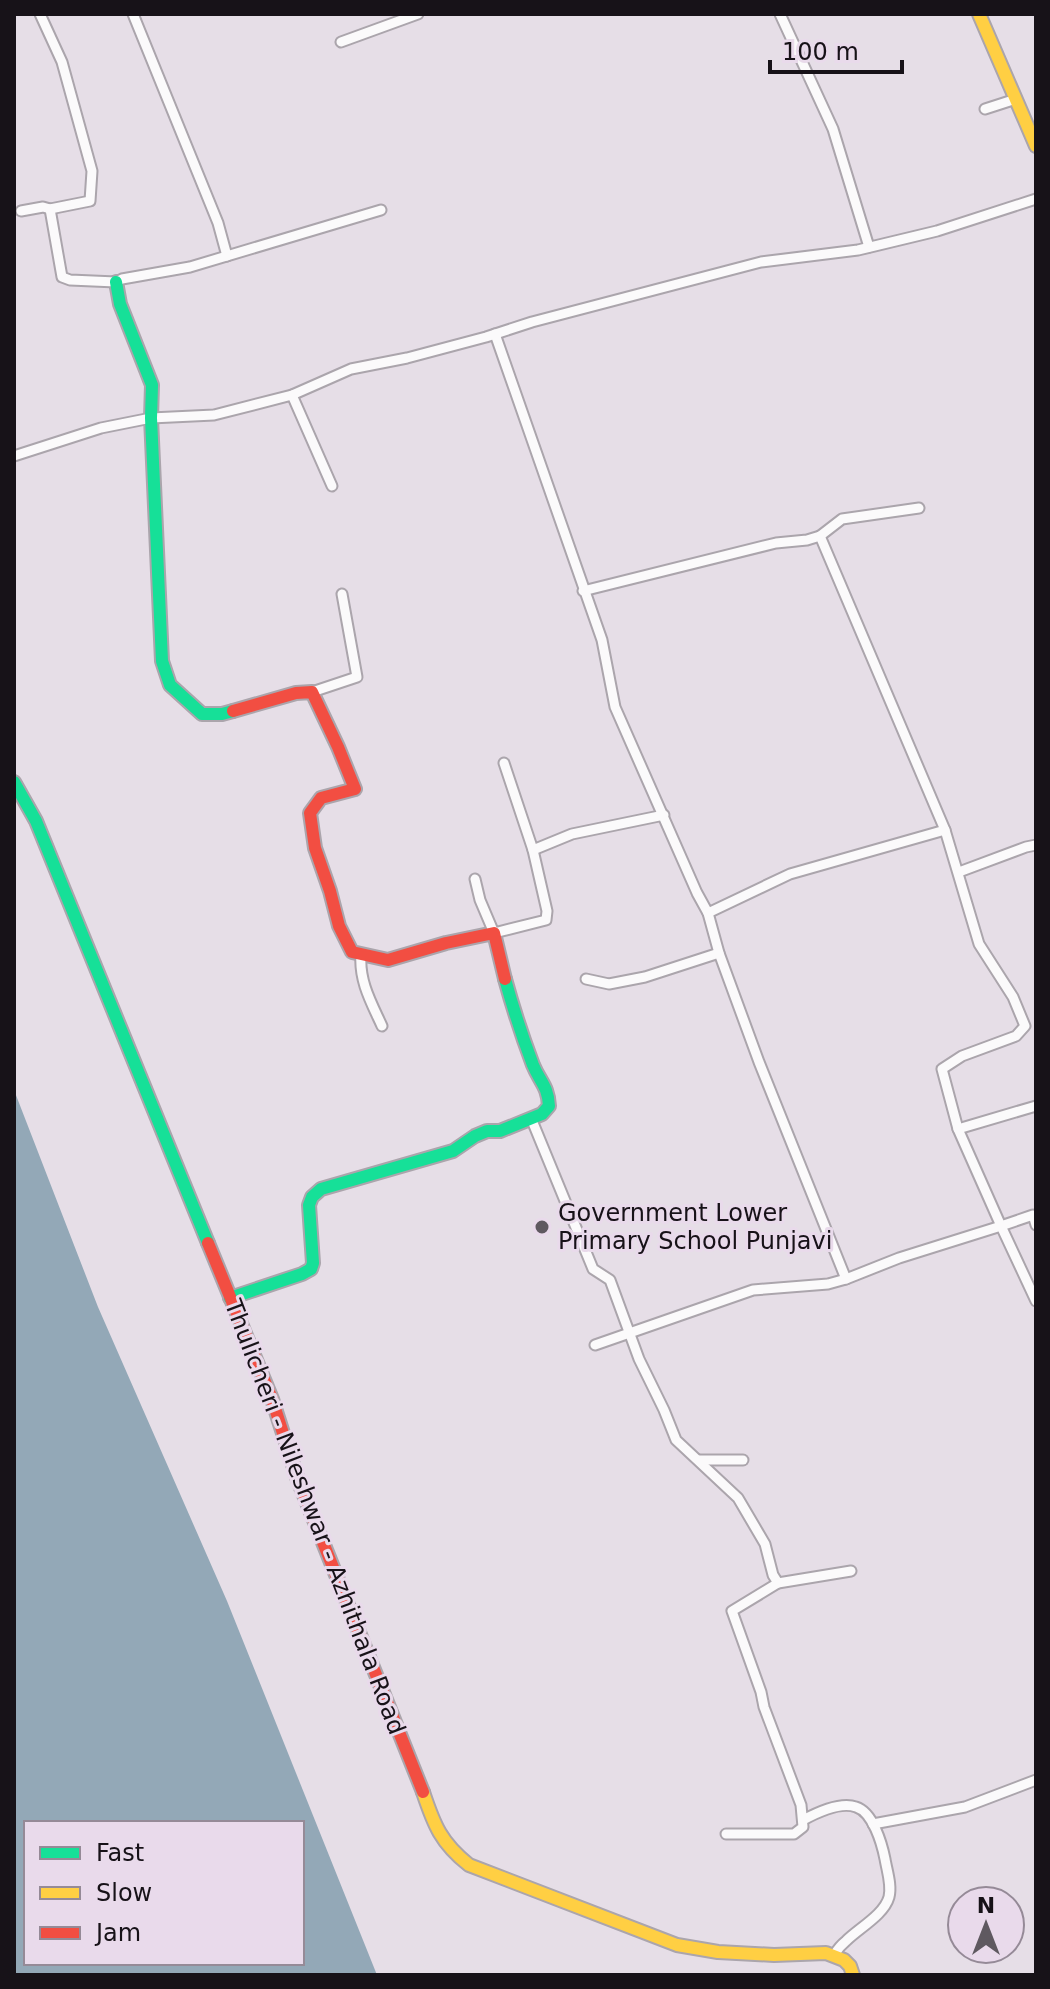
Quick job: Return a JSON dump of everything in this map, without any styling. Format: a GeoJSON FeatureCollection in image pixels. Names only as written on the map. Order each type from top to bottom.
{"type":"FeatureCollection","features":[{"type":"Feature","properties":{"kind":"main road"},"geometry":{"type":"LineString","coordinates":[[979,14],[1036,146]]}},
{"type":"Feature","properties":{"kind":"main road"},"geometry":{"type":"LineString","coordinates":[[116,282],[120,304],[152,385],[162,661],[170,685],[202,714],[222,714],[296,693],[312,692],[355,789],[321,798],[310,813],[315,848],[339,926],[352,952],[388,960],[494,933],[515,1018],[536,1073],[548,1092],[549,1106],[542,1114],[500,1131],[487,1131],[453,1151],[321,1189],[312,1197],[309,1211],[311,1269],[230,1298]]}},
{"type":"Feature","properties":{"kind":"main road","name":"Thulicheri - Nileshwar - Azhithala Road"},"geometry":{"type":"LineString","coordinates":[[14,782],[36,821],[272,1399],[298,1480],[438,1836],[451,1852],[469,1865],[677,1945],[718,1952],[774,1955],[814,1952],[834,1955]]}},
{"type":"Feature","properties":{"kind":"main road"},"geometry":{"type":"LineString","coordinates":[[834,1955],[850,1966],[853,1975]]}},
{"type":"Feature","properties":{"kind":"street"},"geometry":{"type":"LineString","coordinates":[[21,211],[90,201],[92,171],[62,62],[40,14]]}},
{"type":"Feature","properties":{"kind":"street"},"geometry":{"type":"LineString","coordinates":[[133,14],[218,223],[227,256]]}},
{"type":"Feature","properties":{"kind":"street"},"geometry":{"type":"LineString","coordinates":[[341,42],[418,14]]}},
{"type":"Feature","properties":{"kind":"street"},"geometry":{"type":"LineString","coordinates":[[780,14],[833,129],[869,247]]}},
{"type":"Feature","properties":{"kind":"street"},"geometry":{"type":"LineString","coordinates":[[985,109],[1016,99]]}},
{"type":"Feature","properties":{"kind":"street"},"geometry":{"type":"LineString","coordinates":[[14,456],[101,428],[151,418],[214,415],[292,395],[351,369],[407,358],[761,262],[869,247],[937,231],[1036,199]]}},
{"type":"Feature","properties":{"kind":"street"},"geometry":{"type":"LineString","coordinates":[[50,209],[62,277],[116,282],[190,267],[381,210]]}},
{"type":"Feature","properties":{"kind":"street"},"geometry":{"type":"LineString","coordinates":[[495,334],[602,640],[615,707],[708,913],[719,953],[759,1062],[846,1279]]}},
{"type":"Feature","properties":{"kind":"street"},"geometry":{"type":"LineString","coordinates":[[292,395],[332,486]]}},
{"type":"Feature","properties":{"kind":"street"},"geometry":{"type":"LineString","coordinates":[[583,591],[776,543],[807,540],[820,536],[842,519],[919,508]]}},
{"type":"Feature","properties":{"kind":"street"},"geometry":{"type":"LineString","coordinates":[[820,536],[945,830],[979,944],[1013,997],[1025,1026],[1016,1036],[962,1056],[942,1069],[958,1129],[1036,1301]]}},
{"type":"Feature","properties":{"kind":"street"},"geometry":{"type":"LineString","coordinates":[[312,692],[357,677],[342,594]]}},
{"type":"Feature","properties":{"kind":"street"},"geometry":{"type":"LineString","coordinates":[[475,879],[494,933],[546,920],[547,911],[533,850],[504,763]]}},
{"type":"Feature","properties":{"kind":"street"},"geometry":{"type":"LineString","coordinates":[[533,850],[572,834],[664,815]]}},
{"type":"Feature","properties":{"kind":"street"},"geometry":{"type":"LineString","coordinates":[[708,913],[790,874],[945,830]]}},
{"type":"Feature","properties":{"kind":"street"},"geometry":{"type":"LineString","coordinates":[[959,872],[1036,845]]}},
{"type":"Feature","properties":{"kind":"street"},"geometry":{"type":"LineString","coordinates":[[586,979],[609,984],[645,977],[719,953]]}},
{"type":"Feature","properties":{"kind":"street"},"geometry":{"type":"LineString","coordinates":[[361,955],[364,989],[382,1026]]}},
{"type":"Feature","properties":{"kind":"street"},"geometry":{"type":"LineString","coordinates":[[958,1129],[1036,1106]]}},
{"type":"Feature","properties":{"kind":"street"},"geometry":{"type":"LineString","coordinates":[[531,1118],[593,1269],[610,1280],[639,1359],[676,1440],[738,1498],[765,1544],[778,1583]]}},
{"type":"Feature","properties":{"kind":"street"},"geometry":{"type":"LineString","coordinates":[[595,1345],[753,1290],[828,1284],[1033,1215],[1036,1225]]}},
{"type":"Feature","properties":{"kind":"street"},"geometry":{"type":"LineString","coordinates":[[699,1460],[743,1460]]}},
{"type":"Feature","properties":{"kind":"street"},"geometry":{"type":"LineString","coordinates":[[726,1834],[794,1834],[803,1827],[801,1805],[732,1611],[778,1583],[851,1571]]}},
{"type":"Feature","properties":{"kind":"street"},"geometry":{"type":"LineString","coordinates":[[873,1824],[965,1807],[1036,1780]]}},
{"type":"Feature","properties":{"kind":"street"},"geometry":{"type":"LineString","coordinates":[[803,1820],[820,1810],[855,1806],[873,1824],[882,1844],[890,1890],[888,1900],[834,1955]]}},
{"type":"Feature","properties":{"kind":"water"},"geometry":{"type":"Polygon","coordinates":[[[14,1090],[98,1307],[227,1601],[377,1975],[14,1975],[14,1090]]]}},
{"type":"Feature","properties":{"kind":"traffic: fast"},"geometry":{"type":"LineString","coordinates":[[116,282],[120,304],[152,385],[162,661],[170,685],[202,714],[233,711]]}},
{"type":"Feature","properties":{"kind":"traffic: fast"},"geometry":{"type":"LineString","coordinates":[[14,782],[36,821],[208,1243]]}},
{"type":"Feature","properties":{"kind":"traffic: fast"},"geometry":{"type":"LineString","coordinates":[[230,1298],[311,1269],[309,1205],[321,1189],[453,1151],[487,1131],[500,1131],[542,1114],[549,1106],[505,979]]}},
{"type":"Feature","properties":{"kind":"traffic: slow"},"geometry":{"type":"LineString","coordinates":[[979,14],[1036,146]]}},
{"type":"Feature","properties":{"kind":"traffic: slow"},"geometry":{"type":"LineString","coordinates":[[423,1792],[440,1833],[469,1865],[677,1945],[718,1952],[774,1955],[826,1953],[844,1960],[853,1975]]}},
{"type":"Feature","properties":{"kind":"traffic: jam"},"geometry":{"type":"LineString","coordinates":[[233,711],[296,693],[312,692],[355,789],[321,798],[310,813],[315,848],[339,926],[352,952],[388,960],[494,933],[505,979]]}},
{"type":"Feature","properties":{"kind":"traffic: jam"},"geometry":{"type":"LineString","coordinates":[[208,1243],[272,1399],[298,1480],[423,1792]]}},
{"type":"Feature","properties":{"kind":"place","name":"Government Lower Primary School Punjavi"},"geometry":{"type":"Point","coordinates":[542,1227]}}]}
